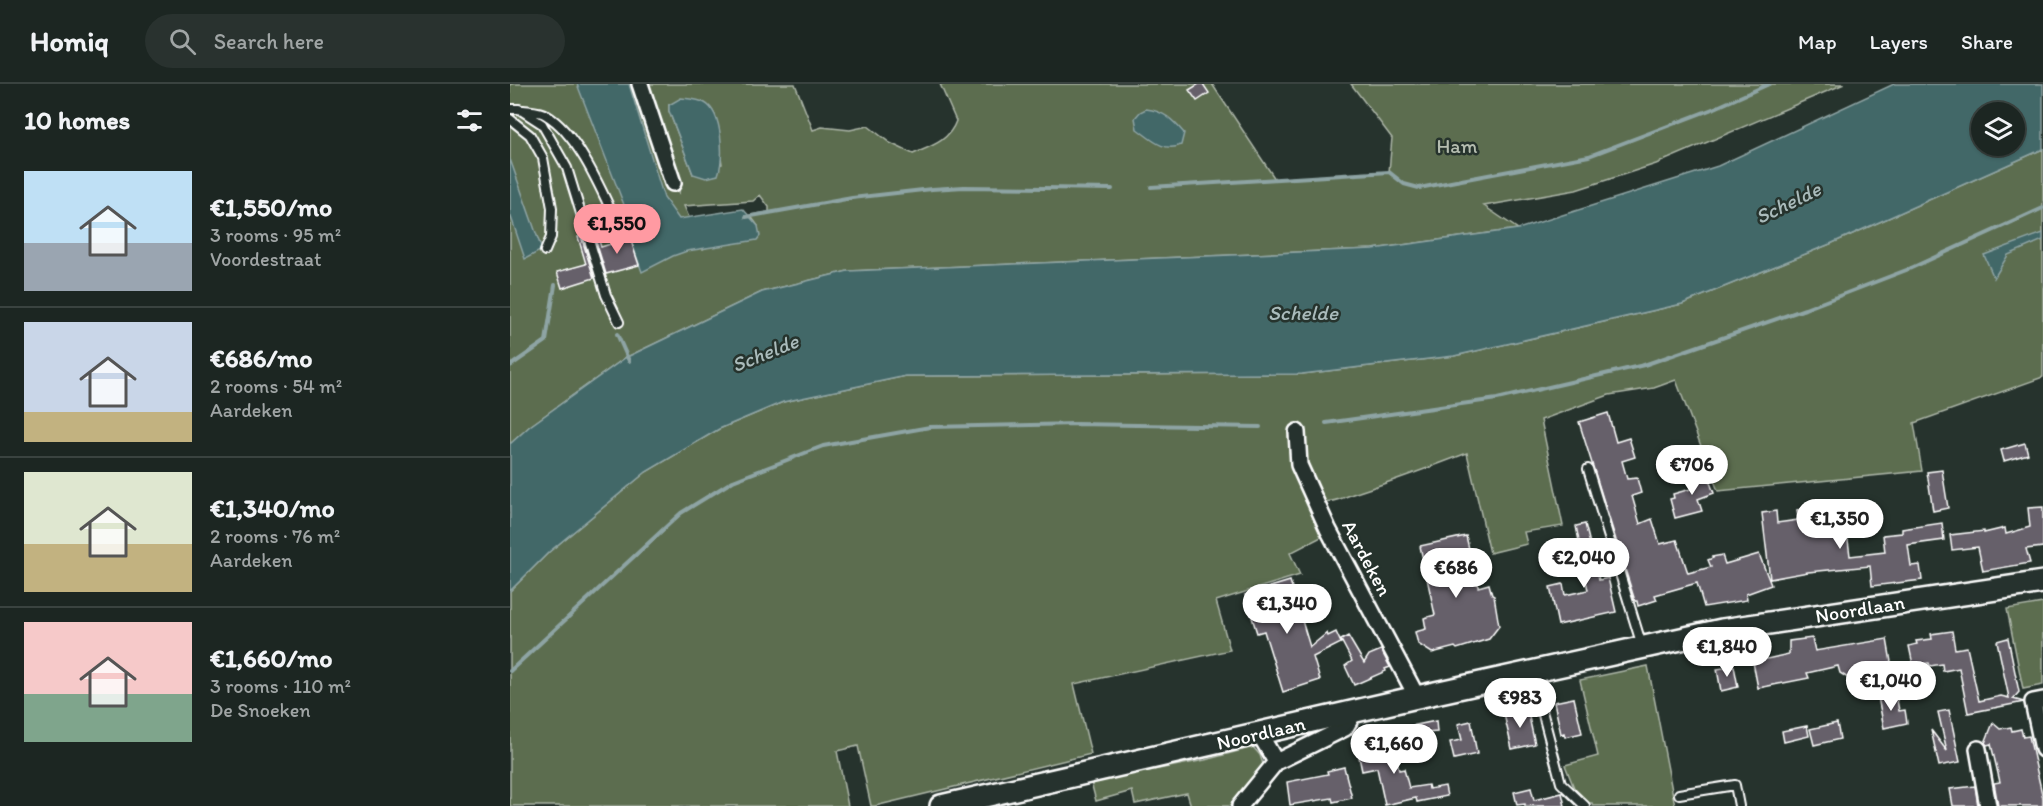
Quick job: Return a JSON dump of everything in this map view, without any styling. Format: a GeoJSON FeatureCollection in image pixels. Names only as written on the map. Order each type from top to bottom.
{"type":"FeatureCollection","features":[{"type":"Feature","properties":{"kind":"street"},"geometry":{"type":"LineString","coordinates":[[640,84],[673,183]]}},
{"type":"Feature","properties":{"kind":"street","name":"Aardeken"},"geometry":{"type":"LineString","coordinates":[[1297,432],[1299,465],[1328,529],[1417,697]]}},
{"type":"Feature","properties":{"kind":"street","name":"Noordlaan"},"geometry":{"type":"LineString","coordinates":[[941,806],[1722,630],[2043,582]]}},
{"type":"Feature","properties":{"kind":"street"},"geometry":{"type":"LineString","coordinates":[[2038,701],[2043,749]]}},
{"type":"Feature","properties":{"kind":"street"},"geometry":{"type":"LineString","coordinates":[[1240,806],[1276,762],[1345,728],[1355,711]]}},
{"type":"Feature","properties":{"kind":"street"},"geometry":{"type":"LineString","coordinates":[[1259,733],[1276,762]]}},
{"type":"Feature","properties":{"kind":"street"},"geometry":{"type":"LineString","coordinates":[[1978,748],[1988,806]]}},
{"type":"Feature","properties":{"kind":"lane"},"geometry":{"type":"LineString","coordinates":[[514,109],[544,114],[564,130],[593,172],[620,230]]}},
{"type":"Feature","properties":{"kind":"lane"},"geometry":{"type":"LineString","coordinates":[[514,109],[542,124],[567,168],[606,295],[619,322]]}},
{"type":"Feature","properties":{"kind":"lane"},"geometry":{"type":"LineString","coordinates":[[510,119],[530,135],[543,158],[552,208],[551,237],[545,251]]}},
{"type":"Feature","properties":{"kind":"lane"},"geometry":{"type":"LineString","coordinates":[[1588,469],[1642,648]]}},
{"type":"Feature","properties":{"kind":"lane"},"geometry":{"type":"LineString","coordinates":[[1532,672],[1561,783],[1585,806]]}},
{"type":"Feature","properties":{"kind":"lane"},"geometry":{"type":"LineString","coordinates":[[1679,794],[1735,785],[1739,806]]}},
{"type":"Feature","properties":{"kind":"green space","name":"Ham"},"geometry":{"type":"Polygon","coordinates":[[[510,84],[640,84],[679,194],[680,186],[644,84],[795,84],[813,130],[822,127],[850,130],[868,126],[890,143],[913,154],[944,138],[956,121],[940,84],[1212,84],[1275,179],[1389,172],[1392,138],[1351,84],[1844,84],[1656,164],[1576,190],[1484,206],[1518,229],[1373,249],[848,271],[762,292],[625,358],[530,426],[510,444],[510,84]],[[669,105],[669,111],[693,174],[722,164],[721,157],[669,105]],[[760,195],[753,201],[684,206],[703,249],[758,226],[750,215],[769,212],[769,207],[760,195]]]}},
{"type":"Feature","properties":{"kind":"green space"},"geometry":{"type":"Polygon","coordinates":[[[2043,149],[2043,377],[1914,423],[1922,471],[1718,491],[1676,380],[1654,388],[1609,395],[1541,420],[1563,526],[1524,532],[1527,544],[1490,553],[1467,453],[1338,500],[1323,502],[1325,535],[1290,553],[1300,575],[1216,601],[1230,650],[1074,684],[1091,754],[875,806],[871,806],[858,746],[837,751],[848,806],[510,806],[510,591],[549,552],[646,472],[719,429],[783,402],[906,376],[1302,374],[1454,356],[1682,304],[1830,244],[2043,149]]]}},
{"type":"Feature","properties":{"kind":"green space"},"geometry":{"type":"Polygon","coordinates":[[[2043,603],[2043,685],[2023,689],[2007,609],[2043,603]]]}},
{"type":"Feature","properties":{"kind":"green space"},"geometry":{"type":"Polygon","coordinates":[[[1648,666],[1675,806],[1593,806],[1592,803],[1580,803],[1565,765],[1598,756],[1580,680],[1648,666]]]}},
{"type":"Feature","properties":{"kind":"green space"},"geometry":{"type":"Polygon","coordinates":[[[1253,747],[1260,755],[1263,764],[1256,776],[1230,806],[1191,806],[1187,793],[1135,804],[1132,791],[1096,801],[1091,782],[1205,760],[1253,747]]]}},
{"type":"Feature","properties":{"kind":"water"},"geometry":{"type":"Polygon","coordinates":[[[577,84],[629,84],[664,198],[679,219],[743,209],[758,226],[760,236],[757,240],[687,251],[642,272],[630,238],[638,229],[626,210],[577,84]]]}},
{"type":"Feature","properties":{"kind":"water","name":"Schelde"},"geometry":{"type":"Polygon","coordinates":[[[1894,84],[2043,84],[2043,149],[1830,244],[1682,304],[1454,356],[1302,374],[906,376],[783,402],[719,429],[646,472],[549,552],[510,591],[510,444],[530,426],[625,358],[762,292],[848,271],[1373,249],[1518,229],[1718,166],[1894,84]]]}},
{"type":"Feature","properties":{"kind":"water"},"geometry":{"type":"Polygon","coordinates":[[[681,98],[705,103],[715,116],[719,126],[721,147],[718,175],[706,178],[693,174],[669,111],[669,105],[681,98]]]}},
{"type":"Feature","properties":{"kind":"water"},"geometry":{"type":"Polygon","coordinates":[[[1146,109],[1163,114],[1176,124],[1184,133],[1181,145],[1163,146],[1137,129],[1135,118],[1146,109]]]}},
{"type":"Feature","properties":{"kind":"water"},"geometry":{"type":"Polygon","coordinates":[[[510,159],[542,250],[525,259],[510,214],[510,159]]]}},
{"type":"Feature","properties":{"kind":"water"},"geometry":{"type":"Polygon","coordinates":[[[2043,233],[2043,240],[2008,255],[1994,278],[1984,255],[2043,233]]]}},
{"type":"Feature","properties":{"kind":"building"},"geometry":{"type":"Polygon","coordinates":[[[1203,84],[1209,93],[1197,101],[1189,90],[1203,84]]]}},
{"type":"Feature","properties":{"kind":"building"},"geometry":{"type":"Polygon","coordinates":[[[596,231],[601,247],[630,238],[639,265],[606,274],[593,232],[596,231]]]}},
{"type":"Feature","properties":{"kind":"building"},"geometry":{"type":"Polygon","coordinates":[[[581,236],[594,278],[562,288],[557,272],[586,264],[578,237],[581,236]]]}},
{"type":"Feature","properties":{"kind":"building"},"geometry":{"type":"Polygon","coordinates":[[[1608,413],[1616,442],[1629,438],[1635,457],[1622,461],[1627,479],[1637,478],[1641,493],[1632,496],[1640,524],[1652,519],[1660,544],[1677,540],[1688,573],[1711,567],[1708,560],[1712,557],[1722,555],[1725,564],[1759,554],[1771,585],[1746,594],[1747,600],[1704,607],[1697,583],[1655,595],[1657,600],[1638,606],[1579,422],[1608,413]]]}},
{"type":"Feature","properties":{"kind":"building"},"geometry":{"type":"Polygon","coordinates":[[[2025,443],[2028,454],[2004,461],[2001,450],[2025,443]]]}},
{"type":"Feature","properties":{"kind":"building"},"geometry":{"type":"Polygon","coordinates":[[[1705,469],[1714,493],[1698,499],[1702,511],[1675,518],[1670,499],[1674,498],[1673,494],[1694,488],[1689,476],[1705,469]]]}},
{"type":"Feature","properties":{"kind":"building"},"geometry":{"type":"Polygon","coordinates":[[[1942,470],[1948,508],[1933,511],[1927,472],[1942,470]]]}},
{"type":"Feature","properties":{"kind":"building"},"geometry":{"type":"Polygon","coordinates":[[[1816,507],[1819,536],[1847,532],[1850,556],[1885,552],[1883,535],[1902,533],[1902,529],[1942,523],[1944,540],[1908,545],[1911,566],[1920,565],[1922,580],[1872,586],[1870,566],[1808,572],[1770,579],[1762,513],[1776,511],[1777,523],[1798,520],[1797,510],[1816,507]]]}},
{"type":"Feature","properties":{"kind":"building"},"geometry":{"type":"Polygon","coordinates":[[[2043,507],[2043,547],[2026,549],[2030,563],[1983,571],[1978,547],[1952,550],[1950,535],[1984,531],[1984,533],[2005,528],[2006,534],[2030,527],[2028,508],[2043,507]]]}},
{"type":"Feature","properties":{"kind":"building"},"geometry":{"type":"Polygon","coordinates":[[[1585,524],[1599,580],[1608,578],[1616,612],[1558,625],[1550,587],[1563,584],[1565,595],[1588,590],[1583,567],[1578,568],[1574,553],[1581,551],[1576,526],[1585,524]]]}},
{"type":"Feature","properties":{"kind":"building"},"geometry":{"type":"Polygon","coordinates":[[[1466,536],[1478,587],[1489,584],[1494,596],[1499,626],[1489,639],[1457,649],[1455,647],[1432,653],[1418,644],[1415,632],[1426,629],[1424,618],[1435,615],[1420,546],[1466,536]]]}},
{"type":"Feature","properties":{"kind":"building"},"geometry":{"type":"Polygon","coordinates":[[[1290,581],[1310,647],[1327,633],[1328,636],[1336,632],[1341,643],[1313,657],[1320,680],[1283,692],[1264,631],[1257,633],[1245,595],[1290,581]]]}},
{"type":"Feature","properties":{"kind":"building"},"geometry":{"type":"Polygon","coordinates":[[[1952,631],[1955,649],[1967,647],[1979,701],[2001,696],[2009,698],[1997,641],[2008,638],[2019,692],[2013,699],[2024,702],[1968,713],[1959,668],[1943,671],[1942,664],[1913,665],[1909,646],[1917,644],[1916,641],[1932,639],[1931,634],[1952,631]]]}},
{"type":"Feature","properties":{"kind":"building"},"geometry":{"type":"Polygon","coordinates":[[[1348,636],[1364,663],[1369,655],[1381,650],[1390,667],[1354,685],[1345,666],[1352,661],[1341,640],[1348,636]]]}},
{"type":"Feature","properties":{"kind":"building"},"geometry":{"type":"Polygon","coordinates":[[[1812,638],[1815,651],[1887,639],[1891,662],[1881,664],[1882,668],[1859,674],[1860,678],[1851,680],[1840,673],[1838,666],[1807,673],[1809,678],[1758,688],[1753,662],[1789,654],[1789,641],[1812,638]]]}},
{"type":"Feature","properties":{"kind":"building"},"geometry":{"type":"Polygon","coordinates":[[[1734,666],[1738,687],[1721,691],[1717,669],[1734,666]]]}},
{"type":"Feature","properties":{"kind":"building"},"geometry":{"type":"Polygon","coordinates":[[[1896,694],[1899,711],[1905,710],[1907,723],[1884,728],[1878,697],[1896,694]]]}},
{"type":"Feature","properties":{"kind":"building"},"geometry":{"type":"Polygon","coordinates":[[[1574,698],[1582,733],[1565,737],[1564,733],[1561,734],[1554,702],[1574,698]]]}},
{"type":"Feature","properties":{"kind":"building"},"geometry":{"type":"Polygon","coordinates":[[[1527,708],[1535,744],[1512,749],[1504,714],[1527,708]]]}},
{"type":"Feature","properties":{"kind":"building"},"geometry":{"type":"Polygon","coordinates":[[[1949,710],[1960,762],[1939,766],[1931,730],[1947,751],[1938,712],[1949,710]]]}},
{"type":"Feature","properties":{"kind":"building"},"geometry":{"type":"Polygon","coordinates":[[[1436,721],[1437,732],[1426,733],[1430,751],[1419,754],[1411,726],[1436,721]]]}},
{"type":"Feature","properties":{"kind":"building"},"geometry":{"type":"Polygon","coordinates":[[[1471,721],[1477,754],[1454,759],[1450,742],[1462,740],[1458,724],[1471,721]]]}},
{"type":"Feature","properties":{"kind":"building"},"geometry":{"type":"Polygon","coordinates":[[[1837,723],[1840,739],[1814,745],[1810,729],[1837,723]]]}},
{"type":"Feature","properties":{"kind":"building"},"geometry":{"type":"Polygon","coordinates":[[[1993,723],[2000,729],[2011,727],[2012,731],[2021,729],[2023,737],[2029,736],[2043,806],[1998,806],[1994,783],[2000,782],[1991,744],[1985,743],[1993,723]]]}},
{"type":"Feature","properties":{"kind":"building"},"geometry":{"type":"Polygon","coordinates":[[[1807,726],[1809,736],[1784,742],[1782,731],[1807,726]]]}},
{"type":"Feature","properties":{"kind":"building"},"geometry":{"type":"Polygon","coordinates":[[[1392,739],[1399,770],[1404,769],[1409,788],[1428,785],[1429,789],[1445,786],[1447,796],[1417,802],[1416,798],[1385,805],[1377,768],[1362,771],[1357,747],[1392,739]]]}},
{"type":"Feature","properties":{"kind":"building"},"geometry":{"type":"Polygon","coordinates":[[[1344,767],[1352,798],[1333,802],[1332,798],[1290,805],[1287,782],[1328,774],[1327,771],[1344,767]]]}},
{"type":"Feature","properties":{"kind":"building"},"geometry":{"type":"Polygon","coordinates":[[[1975,786],[1978,806],[1953,806],[1950,789],[1975,786]]]}},
{"type":"Feature","properties":{"kind":"building"},"geometry":{"type":"Polygon","coordinates":[[[1531,788],[1534,800],[1562,793],[1565,806],[1517,805],[1514,792],[1531,788]]]}},
{"type":"Feature","properties":{"kind":"waterway"},"geometry":{"type":"LineString","coordinates":[[1151,187],[1389,172],[1404,184],[1419,188],[1589,156],[1715,108],[1769,84]]}},
{"type":"Feature","properties":{"kind":"waterway"},"geometry":{"type":"LineString","coordinates":[[746,217],[852,198],[932,189],[964,187],[1112,189]]}},
{"type":"Feature","properties":{"kind":"waterway"},"geometry":{"type":"LineString","coordinates":[[1326,423],[1497,399],[1644,365],[1805,309],[1909,269],[2043,208]]}},
{"type":"Feature","properties":{"kind":"waterway"},"geometry":{"type":"LineString","coordinates":[[510,366],[546,341],[555,285]]}},
{"type":"Feature","properties":{"kind":"waterway"},"geometry":{"type":"LineString","coordinates":[[617,334],[629,361]]}},
{"type":"Feature","properties":{"kind":"waterway"},"geometry":{"type":"LineString","coordinates":[[510,671],[681,513],[733,481],[823,446],[930,427],[1076,424],[1260,427]]}}]}
